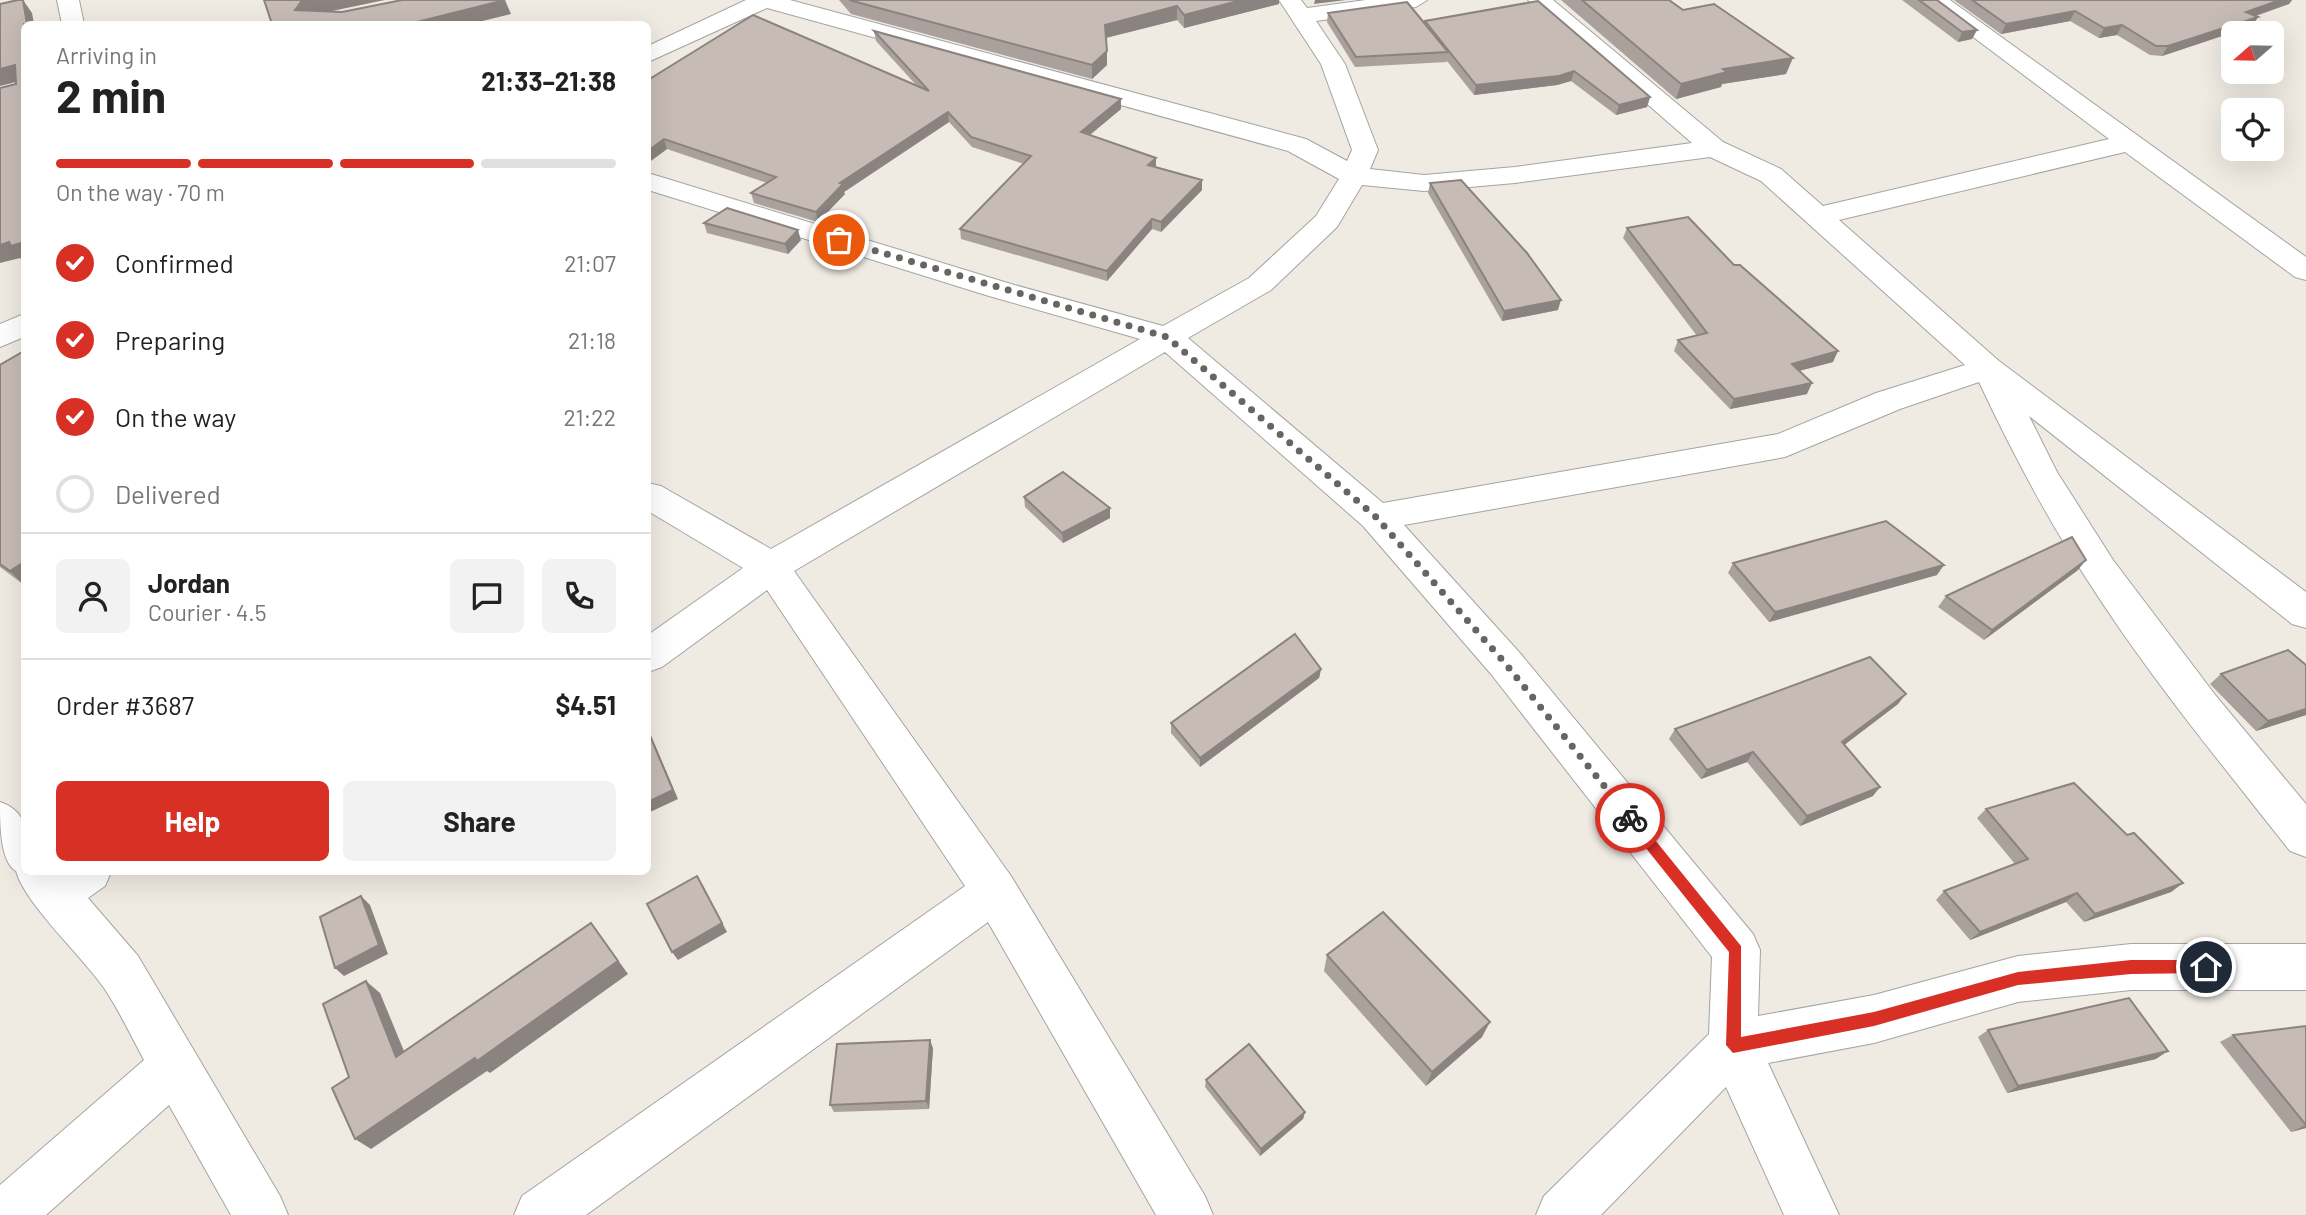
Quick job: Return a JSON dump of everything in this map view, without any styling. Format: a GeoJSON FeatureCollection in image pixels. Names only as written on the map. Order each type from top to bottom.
{"type":"FeatureCollection","features":[{"type":"Feature","properties":{"kind":"street"},"geometry":{"type":"LineString","coordinates":[[68,0],[72,21]]}},
{"type":"Feature","properties":{"kind":"street"},"geometry":{"type":"LineString","coordinates":[[651,54],[764,0],[1297,145],[1354,176],[1424,183],[1515,175],[1714,148]]}},
{"type":"Feature","properties":{"kind":"street"},"geometry":{"type":"LineString","coordinates":[[651,654],[771,567],[1260,284],[1327,221],[1354,176],[1365,150],[1333,64],[1296,8],[1416,0]]}},
{"type":"Feature","properties":{"kind":"street"},"geometry":{"type":"LineString","coordinates":[[1539,0],[1714,148],[1771,175],[1988,368],[2306,613]]}},
{"type":"Feature","properties":{"kind":"street"},"geometry":{"type":"LineString","coordinates":[[1935,0],[2306,271]]}},
{"type":"Feature","properties":{"kind":"street"},"geometry":{"type":"LineString","coordinates":[[1819,216],[2132,142]]}},
{"type":"Feature","properties":{"kind":"street"},"geometry":{"type":"LineString","coordinates":[[651,182],[1000,290],[1167,337],[1376,517],[1505,663],[1736,950],[1733,1045],[1812,1215]]}},
{"type":"Feature","properties":{"kind":"street"},"geometry":{"type":"LineString","coordinates":[[0,337],[21,326]]}},
{"type":"Feature","properties":{"kind":"street"},"geometry":{"type":"LineString","coordinates":[[1376,517],[1785,445],[1888,401],[1988,368]]}},
{"type":"Feature","properties":{"kind":"street"},"geometry":{"type":"LineString","coordinates":[[1988,368],[2041,475],[2100,570],[2201,708],[2306,837]]}},
{"type":"Feature","properties":{"kind":"street"},"geometry":{"type":"LineString","coordinates":[[651,497],[771,567],[995,891],[1186,1215]]}},
{"type":"Feature","properties":{"kind":"street"},"geometry":{"type":"LineString","coordinates":[[0,821],[21,850]]}},
{"type":"Feature","properties":{"kind":"street"},"geometry":{"type":"LineString","coordinates":[[61,879],[121,972],[261,1215]]}},
{"type":"Feature","properties":{"kind":"street"},"geometry":{"type":"LineString","coordinates":[[541,1215],[995,891]]}},
{"type":"Feature","properties":{"kind":"street"},"geometry":{"type":"LineString","coordinates":[[1563,1215],[1733,1045],[1874,1019],[2018,979],[2131,967],[2306,967]]}},
{"type":"Feature","properties":{"kind":"street"},"geometry":{"type":"LineString","coordinates":[[6,1215],[175,1066]]}},
{"type":"Feature","properties":{"kind":"building"},"geometry":{"type":"Polygon","coordinates":[[[23,0],[26,21],[21,21],[21,243],[11,246],[9,242],[0,245],[0,88],[16,84],[15,65],[0,69],[0,4],[23,0]]]}},
{"type":"Feature","properties":{"kind":"building"},"geometry":{"type":"Polygon","coordinates":[[[264,0],[312,0],[301,2],[295,10],[342,12],[402,0],[505,0],[421,21],[271,21],[264,0]]]}},
{"type":"Feature","properties":{"kind":"building"},"geometry":{"type":"Polygon","coordinates":[[[849,0],[1242,0],[1184,15],[1177,6],[1105,25],[1107,51],[1092,65],[849,0]]]}},
{"type":"Feature","properties":{"kind":"building"},"geometry":{"type":"Polygon","coordinates":[[[1582,0],[1669,0],[1683,10],[1714,4],[1793,58],[1723,69],[1727,72],[1681,84],[1582,0]]]}},
{"type":"Feature","properties":{"kind":"building"},"geometry":{"type":"Polygon","coordinates":[[[1919,0],[1937,0],[1977,30],[1962,32],[1919,0]]]}},
{"type":"Feature","properties":{"kind":"building"},"geometry":{"type":"Polygon","coordinates":[[[1972,0],[2280,0],[2246,12],[2258,17],[2246,21],[2221,21],[2221,29],[2168,46],[2156,46],[2122,25],[2104,28],[2075,11],[2006,24],[1972,0]]]}},
{"type":"Feature","properties":{"kind":"building"},"geometry":{"type":"Polygon","coordinates":[[[1538,1],[1650,97],[1619,105],[1574,71],[1559,76],[1476,85],[1425,21],[1538,1]]]}},
{"type":"Feature","properties":{"kind":"building"},"geometry":{"type":"Polygon","coordinates":[[[1407,2],[1448,52],[1356,57],[1328,13],[1407,2]]]}},
{"type":"Feature","properties":{"kind":"building"},"geometry":{"type":"Polygon","coordinates":[[[753,15],[929,91],[874,31],[1121,99],[1081,132],[1156,158],[1148,165],[1202,180],[1161,222],[1152,219],[1107,271],[960,229],[1031,156],[971,137],[948,112],[840,183],[843,184],[816,212],[751,193],[776,177],[664,139],[651,149],[651,78],[753,15]]]}},
{"type":"Feature","properties":{"kind":"building"},"geometry":{"type":"Polygon","coordinates":[[[1461,180],[1527,253],[1561,300],[1504,311],[1430,183],[1461,180]]]}},
{"type":"Feature","properties":{"kind":"building"},"geometry":{"type":"Polygon","coordinates":[[[727,208],[798,230],[785,244],[704,223],[727,208]]]}},
{"type":"Feature","properties":{"kind":"building"},"geometry":{"type":"Polygon","coordinates":[[[1688,217],[1734,265],[1740,265],[1838,351],[1792,364],[1812,383],[1734,399],[1678,340],[1707,333],[1627,228],[1688,217]]]}},
{"type":"Feature","properties":{"kind":"building"},"geometry":{"type":"Polygon","coordinates":[[[21,353],[21,564],[10,571],[0,564],[0,365],[21,353]]]}},
{"type":"Feature","properties":{"kind":"building"},"geometry":{"type":"Polygon","coordinates":[[[1063,472],[1110,508],[1062,533],[1024,497],[1063,472]]]}},
{"type":"Feature","properties":{"kind":"building"},"geometry":{"type":"Polygon","coordinates":[[[1886,521],[1944,565],[1775,612],[1733,563],[1886,521]]]}},
{"type":"Feature","properties":{"kind":"building"},"geometry":{"type":"Polygon","coordinates":[[[2072,537],[2086,560],[1992,630],[1946,596],[2072,537]]]}},
{"type":"Feature","properties":{"kind":"building"},"geometry":{"type":"Polygon","coordinates":[[[1295,634],[1321,669],[1200,758],[1171,723],[1295,634]]]}},
{"type":"Feature","properties":{"kind":"building"},"geometry":{"type":"Polygon","coordinates":[[[2288,650],[2306,665],[2306,709],[2268,721],[2221,674],[2288,650]]]}},
{"type":"Feature","properties":{"kind":"building"},"geometry":{"type":"Polygon","coordinates":[[[1870,657],[1906,694],[1842,742],[1880,787],[1807,816],[1753,752],[1707,770],[1675,729],[1870,657]]]}},
{"type":"Feature","properties":{"kind":"building"},"geometry":{"type":"Polygon","coordinates":[[[651,738],[673,790],[651,801],[651,738]]]}},
{"type":"Feature","properties":{"kind":"building"},"geometry":{"type":"Polygon","coordinates":[[[2074,783],[2127,835],[2134,833],[2183,883],[2095,914],[2077,893],[1980,932],[1944,891],[2028,859],[1986,809],[2074,783]]]}},
{"type":"Feature","properties":{"kind":"building"},"geometry":{"type":"Polygon","coordinates":[[[697,876],[722,923],[672,952],[647,904],[697,876]]]}},
{"type":"Feature","properties":{"kind":"building"},"geometry":{"type":"Polygon","coordinates":[[[361,896],[379,945],[335,968],[320,917],[361,896]]]}},
{"type":"Feature","properties":{"kind":"building"},"geometry":{"type":"Polygon","coordinates":[[[1383,912],[1490,1022],[1432,1072],[1327,955],[1383,912]]]}},
{"type":"Feature","properties":{"kind":"building"},"geometry":{"type":"Polygon","coordinates":[[[591,923],[618,961],[477,1061],[475,1058],[355,1139],[332,1088],[349,1077],[323,1004],[366,981],[396,1057],[591,923]]]}},
{"type":"Feature","properties":{"kind":"building"},"geometry":{"type":"Polygon","coordinates":[[[2129,998],[2168,1051],[2018,1086],[1988,1030],[2129,998]]]}},
{"type":"Feature","properties":{"kind":"building"},"geometry":{"type":"Polygon","coordinates":[[[2306,1026],[2306,1125],[2233,1035],[2306,1026]]]}},
{"type":"Feature","properties":{"kind":"building"},"geometry":{"type":"Polygon","coordinates":[[[930,1040],[926,1101],[830,1105],[837,1044],[930,1040]]]}},
{"type":"Feature","properties":{"kind":"building"},"geometry":{"type":"Polygon","coordinates":[[[1249,1044],[1305,1112],[1261,1149],[1206,1080],[1249,1044]]]}},
{"type":"Feature","properties":{"kind":"way so far"},"geometry":{"type":"LineString","coordinates":[[839,240],[1000,290],[1167,337],[1376,517],[1505,663],[1630,818]]}},
{"type":"Feature","properties":{"kind":"route"},"geometry":{"type":"LineString","coordinates":[[1630,818],[1736,950],[1733,1045],[1874,1019],[2018,979],[2131,967],[2206,967]]}}]}
